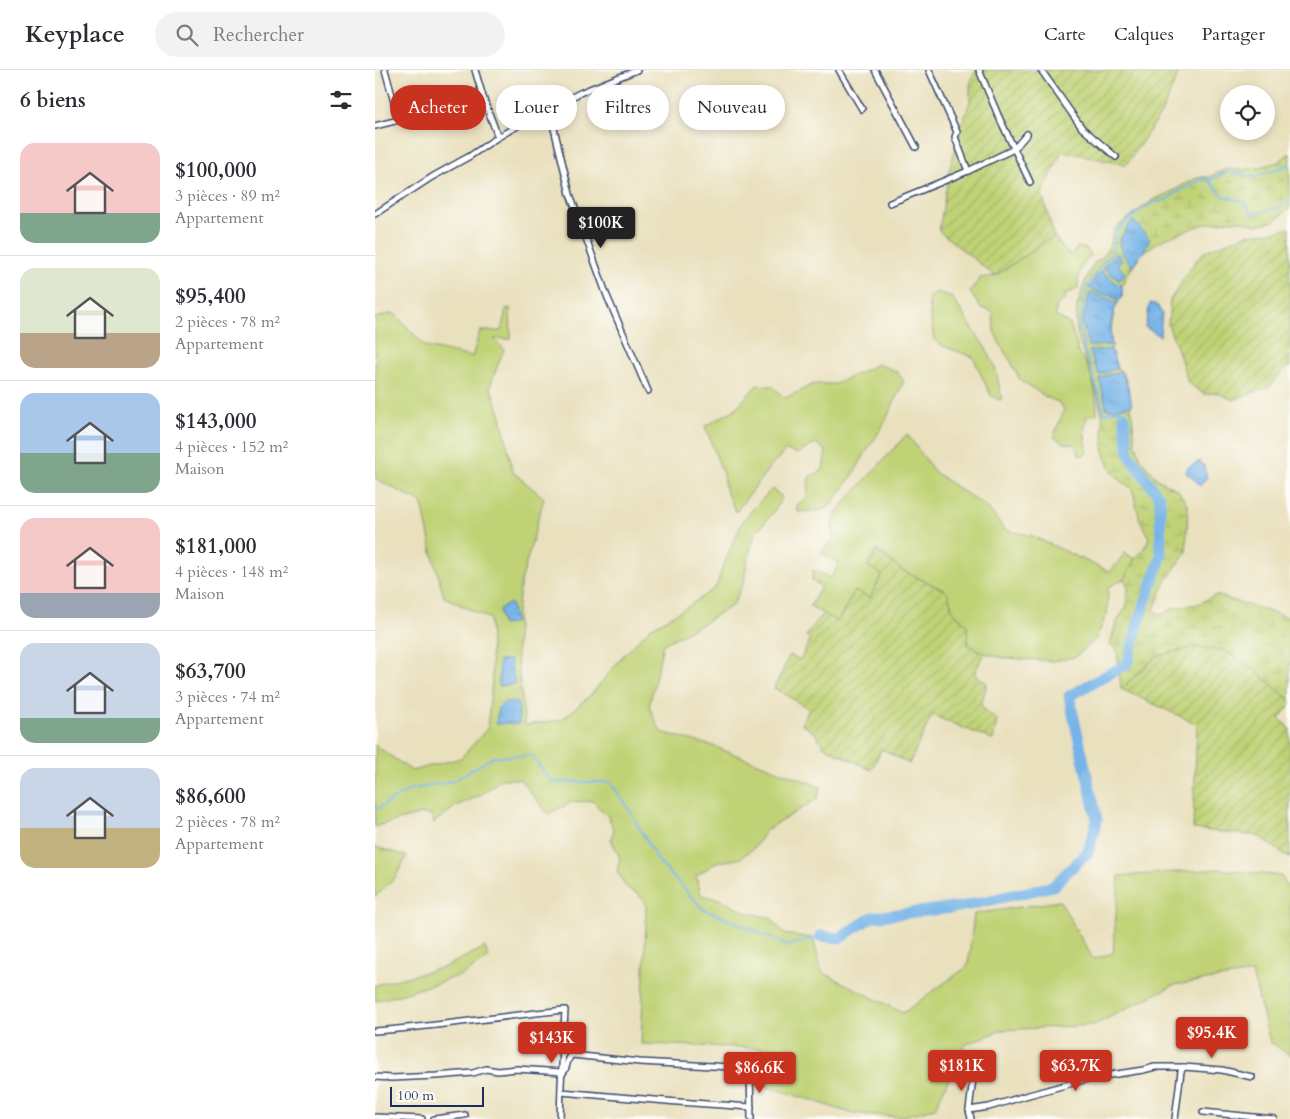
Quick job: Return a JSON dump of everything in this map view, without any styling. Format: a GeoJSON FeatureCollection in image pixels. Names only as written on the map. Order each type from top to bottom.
{"type":"FeatureCollection","features":[{"type":"Feature","properties":{"kind":"street"},"geometry":{"type":"LineString","coordinates":[[385,70],[390,88]]}},
{"type":"Feature","properties":{"kind":"street"},"geometry":{"type":"LineString","coordinates":[[475,70],[498,137]]}},
{"type":"Feature","properties":{"kind":"street"},"geometry":{"type":"LineString","coordinates":[[620,70],[622,77]]}},
{"type":"Feature","properties":{"kind":"street"},"geometry":{"type":"LineString","coordinates":[[577,94],[637,70]]}},
{"type":"Feature","properties":{"kind":"street"},"geometry":{"type":"LineString","coordinates":[[839,70],[862,109]]}},
{"type":"Feature","properties":{"kind":"street"},"geometry":{"type":"LineString","coordinates":[[875,70],[916,147]]}},
{"type":"Feature","properties":{"kind":"street"},"geometry":{"type":"LineString","coordinates":[[929,70],[957,132],[955,137],[968,170]]}},
{"type":"Feature","properties":{"kind":"street"},"geometry":{"type":"LineString","coordinates":[[979,70],[1030,182]]}},
{"type":"Feature","properties":{"kind":"street"},"geometry":{"type":"LineString","coordinates":[[1041,70],[1082,128],[1116,158]]}},
{"type":"Feature","properties":{"kind":"street"},"geometry":{"type":"LineString","coordinates":[[375,126],[390,122]]}},
{"type":"Feature","properties":{"kind":"street"},"geometry":{"type":"LineString","coordinates":[[375,214],[510,130]]}},
{"type":"Feature","properties":{"kind":"street"},"geometry":{"type":"LineString","coordinates":[[554,130],[570,194],[607,296],[648,391]]}},
{"type":"Feature","properties":{"kind":"street"},"geometry":{"type":"LineString","coordinates":[[890,203],[1014,149],[1027,134]]}},
{"type":"Feature","properties":{"kind":"street"},"geometry":{"type":"LineString","coordinates":[[375,1031],[565,1010],[560,1119]]}},
{"type":"Feature","properties":{"kind":"street"},"geometry":{"type":"LineString","coordinates":[[375,1077],[436,1076],[473,1073],[487,1069],[497,1071],[517,1069],[562,1073],[566,1070],[568,1059],[572,1055],[640,1062],[749,1068],[751,1119]]}},
{"type":"Feature","properties":{"kind":"street"},"geometry":{"type":"LineString","coordinates":[[971,1119],[969,1110],[975,1063]]}},
{"type":"Feature","properties":{"kind":"street"},"geometry":{"type":"LineString","coordinates":[[969,1110],[989,1107],[1091,1078],[1155,1067],[1222,1070],[1252,1077]]}},
{"type":"Feature","properties":{"kind":"street"},"geometry":{"type":"LineString","coordinates":[[1175,1119],[1181,1070],[1184,1068]]}},
{"type":"Feature","properties":{"kind":"street"},"geometry":{"type":"LineString","coordinates":[[561,1092],[751,1107]]}},
{"type":"Feature","properties":{"kind":"street"},"geometry":{"type":"LineString","coordinates":[[1203,1112],[1274,1119]]}},
{"type":"Feature","properties":{"kind":"street"},"geometry":{"type":"LineString","coordinates":[[434,1119],[465,1115]]}},
{"type":"Feature","properties":{"kind":"street"},"geometry":{"type":"LineString","coordinates":[[375,1117],[422,1119]]}},
{"type":"Feature","properties":{"kind":"green space"},"geometry":{"type":"Polygon","coordinates":[[[976,70],[1180,70],[1161,114],[1126,165],[1062,151],[1042,194],[1054,236],[995,276],[939,231],[949,171],[961,126],[970,102],[970,84],[976,70]]]}},
{"type":"Feature","properties":{"kind":"green space"},"geometry":{"type":"Polygon","coordinates":[[[1290,153],[1290,208],[1274,221],[1257,225],[1244,221],[1205,224],[1166,238],[1144,251],[1122,286],[1122,296],[1115,308],[1110,336],[1111,349],[1117,368],[1126,379],[1130,395],[1135,442],[1141,459],[1157,479],[1178,490],[1188,506],[1186,553],[1165,582],[1154,610],[1162,615],[1174,608],[1198,604],[1216,595],[1290,618],[1290,700],[1247,664],[1173,653],[1157,656],[1121,689],[1117,650],[1110,644],[1116,623],[1127,606],[1128,587],[1124,579],[1149,538],[1140,520],[1132,488],[1122,482],[1113,472],[1103,448],[1103,419],[1096,390],[1077,332],[1077,306],[1087,276],[1094,263],[1102,258],[1109,247],[1114,229],[1153,200],[1194,179],[1209,177],[1226,169],[1257,168],[1278,162],[1290,153]]]}},
{"type":"Feature","properties":{"kind":"green space"},"geometry":{"type":"Polygon","coordinates":[[[1290,228],[1290,367],[1286,367],[1269,387],[1233,400],[1219,393],[1204,394],[1188,383],[1168,325],[1170,300],[1196,260],[1205,251],[1248,234],[1290,228]]]}},
{"type":"Feature","properties":{"kind":"green space"},"geometry":{"type":"Polygon","coordinates":[[[1054,236],[1065,251],[1071,255],[1078,247],[1087,249],[1091,255],[1080,270],[1078,289],[1065,294],[1065,300],[1057,305],[1055,316],[1070,324],[1077,345],[1077,351],[1086,364],[1096,398],[1097,414],[1087,416],[1084,432],[1087,446],[1086,454],[1080,456],[1074,444],[1064,443],[1054,437],[1064,409],[1058,402],[1046,397],[1020,380],[994,331],[993,314],[989,310],[981,308],[970,292],[980,278],[995,276],[1054,236]]]}},
{"type":"Feature","properties":{"kind":"green space"},"geometry":{"type":"Polygon","coordinates":[[[937,292],[951,296],[987,350],[995,367],[1002,399],[991,396],[973,357],[943,346],[934,340],[929,296],[937,292]]]}},
{"type":"Feature","properties":{"kind":"green space"},"geometry":{"type":"Polygon","coordinates":[[[510,308],[511,339],[494,339],[504,349],[490,386],[501,416],[513,472],[544,498],[521,582],[517,611],[517,657],[525,725],[561,720],[591,695],[622,657],[649,629],[689,606],[716,587],[743,520],[772,489],[782,497],[775,510],[755,534],[747,561],[744,582],[733,605],[663,644],[649,707],[661,732],[713,746],[821,787],[817,799],[765,831],[755,847],[739,859],[717,862],[696,876],[701,895],[719,899],[746,912],[771,918],[784,934],[813,938],[822,972],[903,1013],[968,966],[974,914],[1060,901],[1093,959],[1113,953],[1119,876],[1219,869],[1281,876],[1290,889],[1290,1055],[1270,1042],[1252,973],[1174,985],[1094,1025],[1002,1030],[965,1045],[935,1108],[900,1117],[850,1113],[767,1087],[762,1048],[641,1044],[646,904],[639,895],[626,887],[617,871],[620,858],[611,839],[614,829],[607,815],[592,801],[572,802],[548,814],[520,779],[502,779],[479,796],[456,806],[434,823],[432,815],[421,814],[375,828],[375,745],[412,771],[461,758],[487,729],[492,681],[490,619],[444,597],[422,503],[375,478],[375,318],[394,313],[426,347],[472,357],[480,331],[501,331],[506,309],[510,308]]]}},
{"type":"Feature","properties":{"kind":"green space"},"geometry":{"type":"Polygon","coordinates":[[[878,364],[897,372],[904,381],[883,426],[853,475],[828,508],[817,511],[798,512],[797,505],[807,497],[809,477],[823,470],[826,451],[816,443],[797,454],[786,450],[769,468],[736,512],[725,489],[723,474],[705,426],[734,410],[757,385],[772,386],[785,398],[814,384],[835,384],[878,364]]]}},
{"type":"Feature","properties":{"kind":"green space"},"geometry":{"type":"Polygon","coordinates":[[[907,434],[934,471],[988,508],[1005,530],[1030,535],[1110,572],[1125,553],[1135,559],[1124,579],[1108,587],[1107,614],[1096,639],[1075,657],[1054,661],[1004,658],[984,653],[968,645],[967,625],[953,612],[948,594],[944,590],[903,571],[877,550],[868,566],[882,575],[870,598],[855,591],[837,622],[810,606],[821,587],[812,580],[813,570],[831,578],[839,563],[821,552],[833,540],[832,522],[838,510],[907,434]]]}},
{"type":"Feature","properties":{"kind":"green space"},"geometry":{"type":"Polygon","coordinates":[[[877,551],[903,571],[944,590],[948,594],[953,612],[967,625],[968,645],[984,653],[974,674],[987,683],[981,706],[997,720],[993,740],[932,715],[909,764],[882,749],[871,770],[823,746],[816,734],[802,724],[809,709],[774,688],[790,655],[800,660],[810,640],[806,636],[823,613],[837,622],[855,591],[870,598],[882,575],[868,566],[877,551]]]}},
{"type":"Feature","properties":{"kind":"green space"},"geometry":{"type":"Polygon","coordinates":[[[1194,647],[1223,650],[1247,664],[1290,700],[1290,704],[1279,719],[1290,728],[1290,858],[1258,836],[1193,829],[1197,724],[1121,689],[1157,656],[1194,647]]]}},
{"type":"Feature","properties":{"kind":"green space"},"geometry":{"type":"Polygon","coordinates":[[[375,847],[407,856],[395,878],[375,897],[375,847]]]}},
{"type":"Feature","properties":{"kind":"green space"},"geometry":{"type":"Polygon","coordinates":[[[485,947],[488,958],[462,975],[375,1001],[375,985],[445,967],[485,947]]]}},
{"type":"Feature","properties":{"kind":"water"},"geometry":{"type":"Polygon","coordinates":[[[1133,220],[1150,239],[1132,267],[1122,253],[1119,244],[1120,239],[1133,220]]]}},
{"type":"Feature","properties":{"kind":"water"},"geometry":{"type":"Polygon","coordinates":[[[1117,253],[1122,260],[1118,265],[1125,273],[1119,281],[1103,267],[1117,253]]]}},
{"type":"Feature","properties":{"kind":"water"},"geometry":{"type":"Polygon","coordinates":[[[1101,270],[1118,285],[1120,283],[1122,286],[1120,300],[1089,288],[1101,270]]]}},
{"type":"Feature","properties":{"kind":"water"},"geometry":{"type":"Polygon","coordinates":[[[1090,292],[1118,303],[1111,323],[1112,345],[1088,346],[1082,324],[1090,292]]]}},
{"type":"Feature","properties":{"kind":"water"},"geometry":{"type":"Polygon","coordinates":[[[1150,303],[1157,305],[1162,313],[1160,336],[1145,327],[1150,303]]]}},
{"type":"Feature","properties":{"kind":"water"},"geometry":{"type":"Polygon","coordinates":[[[1111,349],[1117,368],[1099,375],[1089,351],[1111,349]]]}},
{"type":"Feature","properties":{"kind":"water"},"geometry":{"type":"Polygon","coordinates":[[[1121,371],[1132,405],[1107,409],[1099,378],[1121,371]]]}},
{"type":"Feature","properties":{"kind":"water"},"geometry":{"type":"Polygon","coordinates":[[[1200,461],[1204,466],[1207,477],[1200,486],[1186,473],[1187,468],[1200,461]]]}},
{"type":"Feature","properties":{"kind":"water"},"geometry":{"type":"Polygon","coordinates":[[[511,603],[515,622],[502,625],[499,609],[511,603]]]}},
{"type":"Feature","properties":{"kind":"water"},"geometry":{"type":"Polygon","coordinates":[[[510,660],[515,684],[499,686],[499,661],[510,660]]]}},
{"type":"Feature","properties":{"kind":"water"},"geometry":{"type":"Polygon","coordinates":[[[517,701],[519,724],[503,723],[497,725],[498,708],[505,702],[517,701]]]}},
{"type":"Feature","properties":{"kind":"waterway"},"geometry":{"type":"LineString","coordinates":[[1124,416],[1121,410],[1104,413],[1079,327],[1089,283],[1100,266],[1112,254],[1117,231],[1135,214],[1152,203],[1166,200],[1202,179],[1209,180],[1228,172],[1255,177],[1290,164]]}},
{"type":"Feature","properties":{"kind":"waterway"},"geometry":{"type":"LineString","coordinates":[[1209,180],[1224,196],[1245,202],[1251,214],[1277,209],[1290,201]]}},
{"type":"Feature","properties":{"kind":"waterway"},"geometry":{"type":"LineString","coordinates":[[820,936],[840,938],[872,917],[960,907],[1053,886],[1088,852],[1097,820],[1069,696],[1127,664],[1139,621],[1161,557],[1160,498],[1129,455],[1124,416]]}},
{"type":"Feature","properties":{"kind":"waterway"},"geometry":{"type":"LineString","coordinates":[[375,810],[409,790],[453,781],[493,757],[532,755],[551,782],[610,782],[626,804],[658,861],[703,909],[788,946],[820,936]]}}]}
